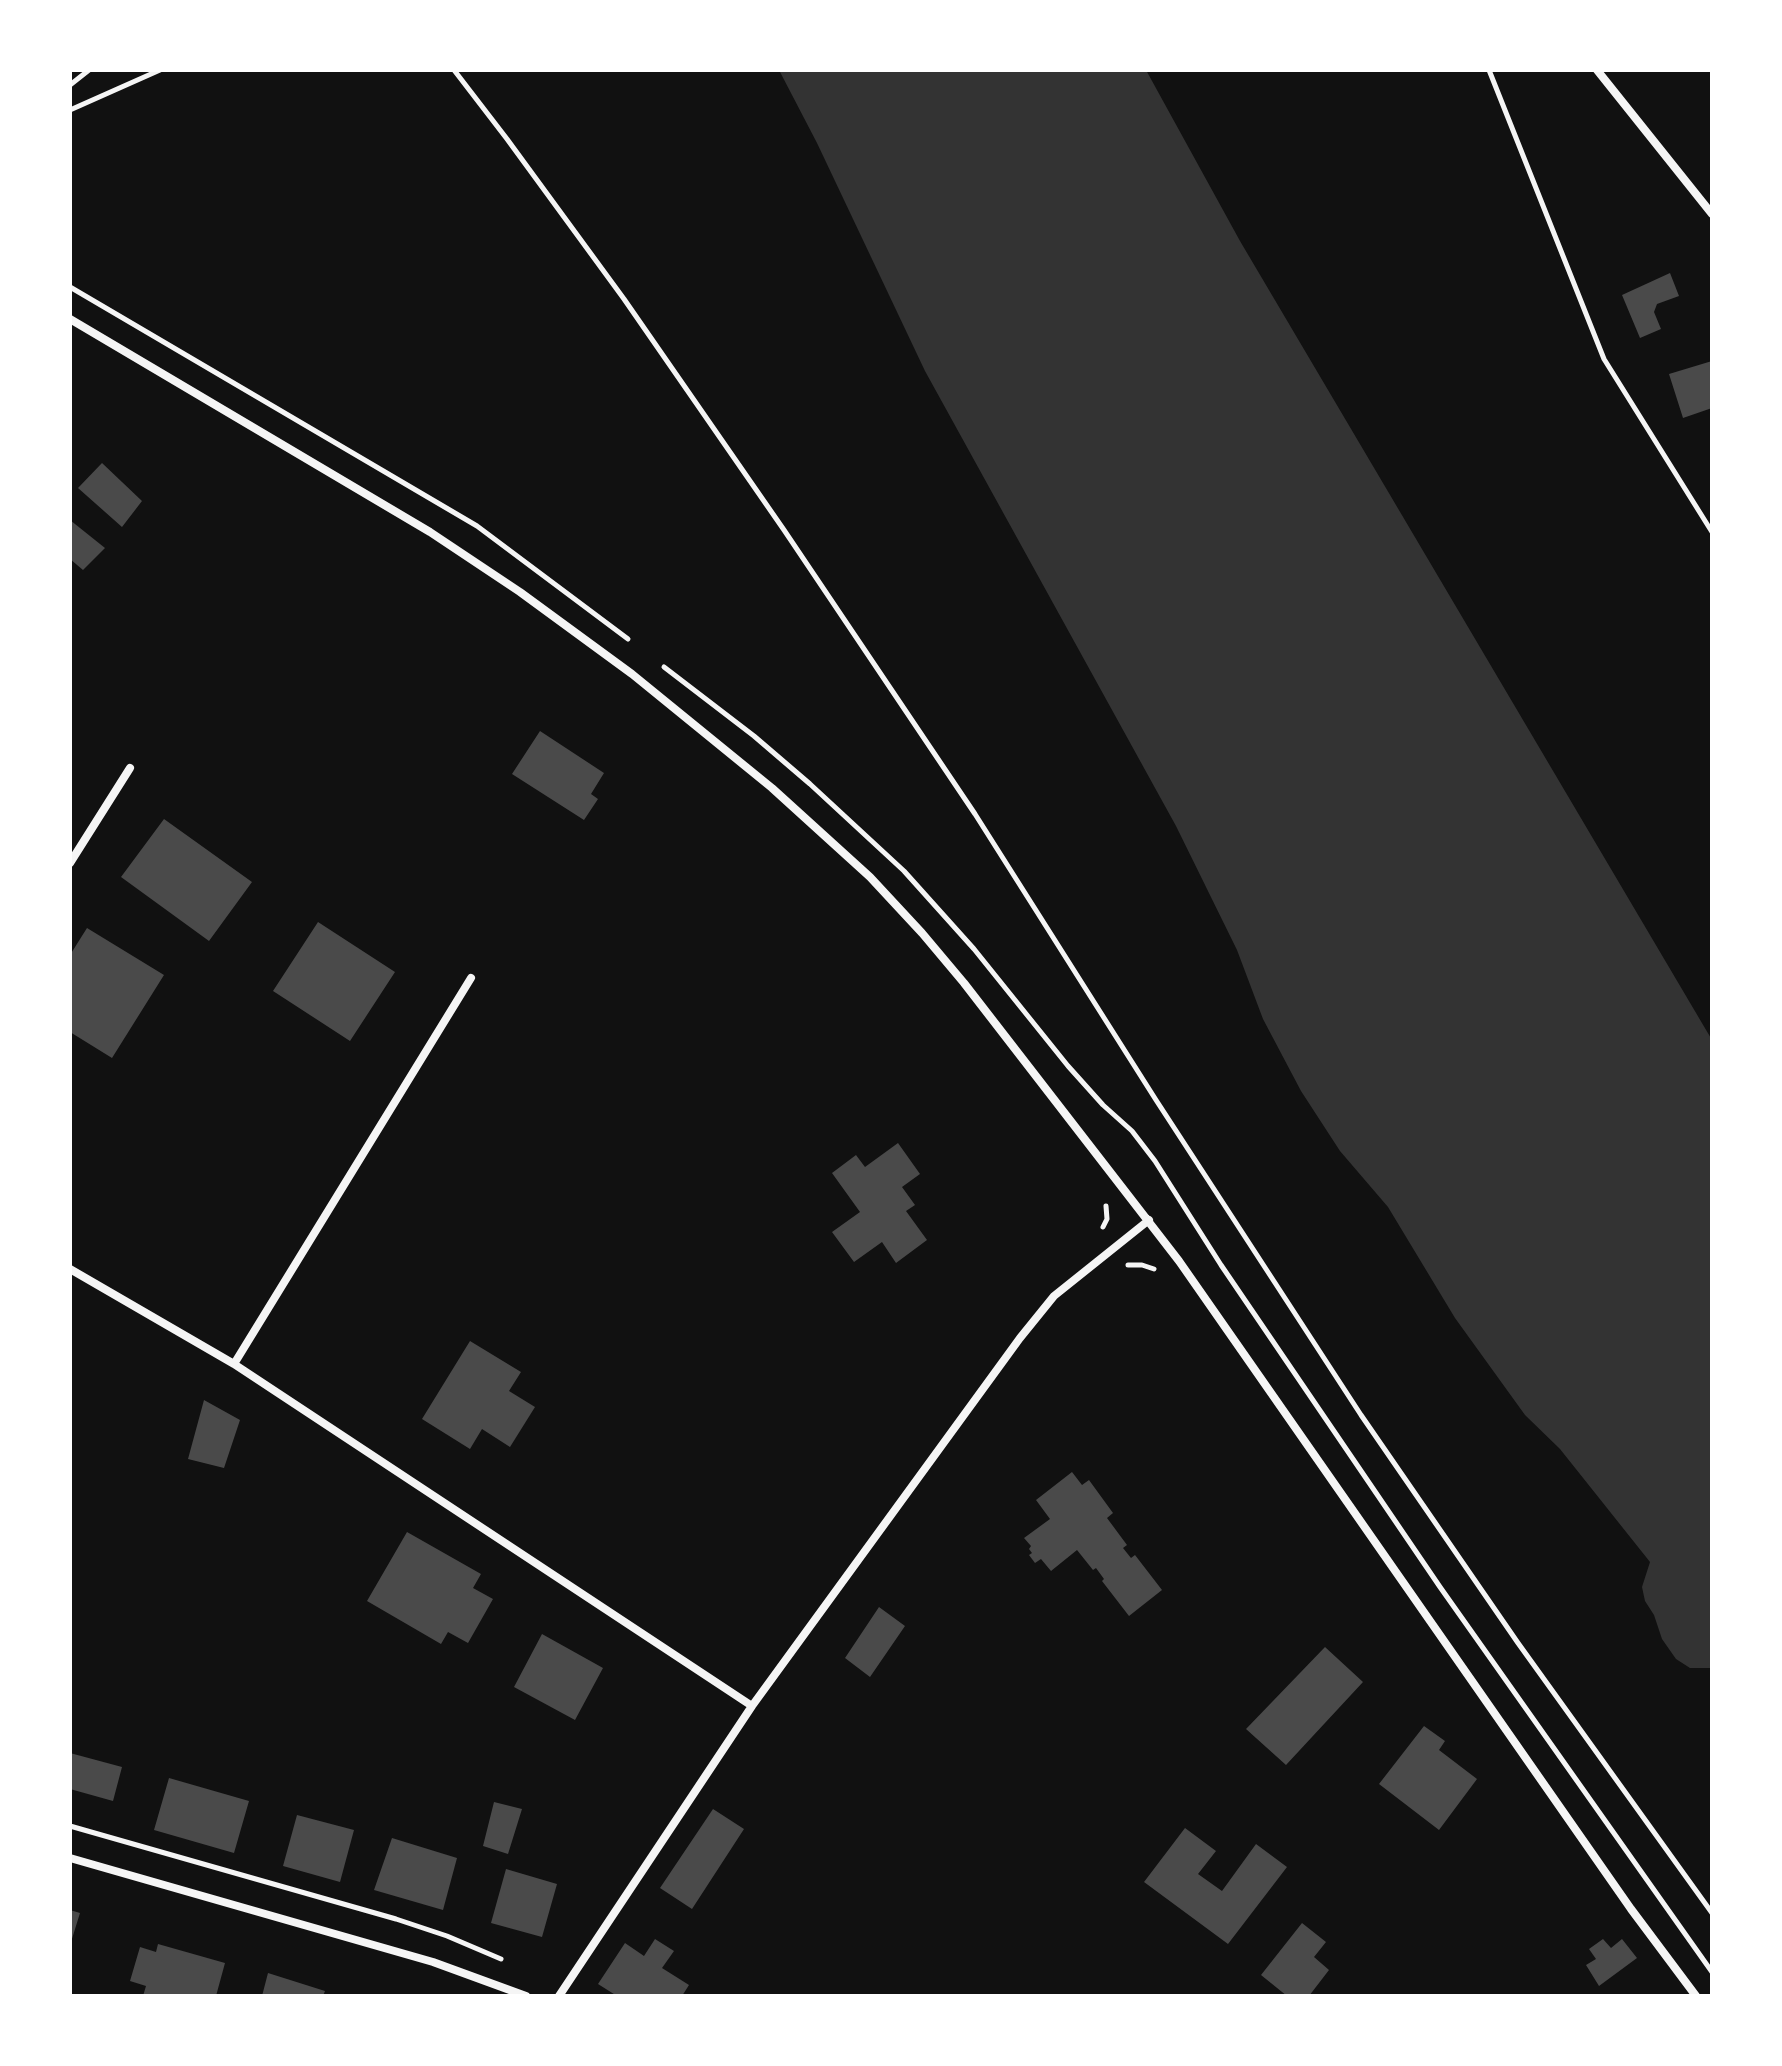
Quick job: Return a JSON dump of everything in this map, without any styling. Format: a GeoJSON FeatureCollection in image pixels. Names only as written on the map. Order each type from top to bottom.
{"type":"FeatureCollection","features":[{"type":"Feature","properties":{"kind":"street"},"geometry":{"type":"LineString","coordinates":[[1597,70],[1712,214]]}},
{"type":"Feature","properties":{"kind":"street"},"geometry":{"type":"LineString","coordinates":[[70,319],[430,532],[489,571],[632,674],[783,797],[870,877],[943,957],[1149,1220],[1631,1909],[1696,1996]]}},
{"type":"Feature","properties":{"kind":"street"},"geometry":{"type":"LineString","coordinates":[[70,863],[130,768]]}},
{"type":"Feature","properties":{"kind":"street"},"geometry":{"type":"LineString","coordinates":[[234,1364],[471,978]]}},
{"type":"Feature","properties":{"kind":"street"},"geometry":{"type":"LineString","coordinates":[[559,1996],[752,1706],[1029,1326],[1054,1296],[1149,1220]]}},
{"type":"Feature","properties":{"kind":"street"},"geometry":{"type":"LineString","coordinates":[[70,1269],[234,1364],[752,1706]]}},
{"type":"Feature","properties":{"kind":"street"},"geometry":{"type":"LineString","coordinates":[[70,1858],[422,1958],[492,1981],[526,1996]]}},
{"type":"Feature","properties":{"kind":"path"},"geometry":{"type":"LineString","coordinates":[[70,85],[89,70]]}},
{"type":"Feature","properties":{"kind":"path"},"geometry":{"type":"LineString","coordinates":[[70,110],[160,70]]}},
{"type":"Feature","properties":{"kind":"path"},"geometry":{"type":"LineString","coordinates":[[454,70],[624,299],[784,530],[975,814],[1164,1113],[1361,1415],[1518,1643],[1712,1913]]}},
{"type":"Feature","properties":{"kind":"path"},"geometry":{"type":"LineString","coordinates":[[1489,70],[1604,359],[1712,532]]}},
{"type":"Feature","properties":{"kind":"path"},"geometry":{"type":"LineString","coordinates":[[70,287],[477,526],[639,647]]}},
{"type":"Feature","properties":{"kind":"path"},"geometry":{"type":"LineString","coordinates":[[664,666],[777,755],[904,871],[974,949],[1068,1066],[1103,1105],[1132,1131],[1440,1587],[1712,1972]]}},
{"type":"Feature","properties":{"kind":"path"},"geometry":{"type":"LineString","coordinates":[[1105,1201],[1107,1219],[1095,1237],[1106,1252],[1119,1268],[1142,1265],[1158,1271]]}},
{"type":"Feature","properties":{"kind":"path"},"geometry":{"type":"LineString","coordinates":[[70,1826],[396,1919],[447,1936],[505,1961]]}},
{"type":"Feature","properties":{"kind":"shaded area"},"geometry":{"type":"Polygon","coordinates":[[[779,70],[1146,70],[1240,241],[1712,1040],[1712,1668],[1690,1668],[1676,1659],[1662,1639],[1654,1615],[1645,1601],[1642,1587],[1650,1562],[1560,1449],[1525,1415],[1455,1318],[1388,1207],[1340,1151],[1301,1091],[1263,1019],[1237,950],[1176,826],[925,371],[779,70]]]}},
{"type":"Feature","properties":{"kind":"building"},"geometry":{"type":"Polygon","coordinates":[[[1670,273],[1679,296],[1657,304],[1654,312],[1661,329],[1640,338],[1622,295],[1670,273]]]}},
{"type":"Feature","properties":{"kind":"building"},"geometry":{"type":"Polygon","coordinates":[[[1712,361],[1712,408],[1683,418],[1669,374],[1712,361]]]}},
{"type":"Feature","properties":{"kind":"building"},"geometry":{"type":"Polygon","coordinates":[[[102,463],[142,501],[122,527],[78,488],[102,463]]]}},
{"type":"Feature","properties":{"kind":"building"},"geometry":{"type":"Polygon","coordinates":[[[70,520],[105,548],[83,570],[70,559],[70,520]]]}},
{"type":"Feature","properties":{"kind":"building"},"geometry":{"type":"Polygon","coordinates":[[[540,731],[604,773],[591,794],[598,799],[584,820],[512,774],[540,731]]]}},
{"type":"Feature","properties":{"kind":"building"},"geometry":{"type":"Polygon","coordinates":[[[164,819],[252,882],[209,941],[121,877],[164,819]]]}},
{"type":"Feature","properties":{"kind":"building"},"geometry":{"type":"Polygon","coordinates":[[[318,922],[395,972],[350,1041],[273,991],[318,922]]]}},
{"type":"Feature","properties":{"kind":"building"},"geometry":{"type":"Polygon","coordinates":[[[87,928],[164,975],[112,1058],[70,1032],[70,955],[87,928]]]}},
{"type":"Feature","properties":{"kind":"building"},"geometry":{"type":"Polygon","coordinates":[[[898,1143],[920,1174],[902,1187],[915,1205],[906,1211],[927,1240],[896,1263],[882,1242],[854,1262],[832,1232],[860,1212],[832,1173],[856,1155],[865,1167],[898,1143]]]}},
{"type":"Feature","properties":{"kind":"building"},"geometry":{"type":"Polygon","coordinates":[[[470,1341],[521,1372],[509,1391],[535,1407],[510,1447],[482,1429],[470,1449],[422,1419],[470,1341]]]}},
{"type":"Feature","properties":{"kind":"building"},"geometry":{"type":"Polygon","coordinates":[[[204,1400],[240,1420],[224,1468],[188,1459],[204,1400]]]}},
{"type":"Feature","properties":{"kind":"building"},"geometry":{"type":"Polygon","coordinates":[[[1072,1472],[1082,1485],[1089,1480],[1113,1513],[1107,1518],[1127,1545],[1123,1548],[1131,1558],[1135,1555],[1162,1590],[1129,1616],[1102,1581],[1104,1579],[1096,1568],[1093,1570],[1077,1550],[1051,1571],[1041,1559],[1035,1563],[1029,1555],[1032,1553],[1029,1549],[1031,1546],[1024,1538],[1050,1519],[1036,1500],[1072,1472]]]}},
{"type":"Feature","properties":{"kind":"building"},"geometry":{"type":"Polygon","coordinates":[[[407,1532],[481,1574],[473,1588],[493,1599],[468,1643],[448,1632],[441,1644],[367,1601],[407,1532]]]}},
{"type":"Feature","properties":{"kind":"building"},"geometry":{"type":"Polygon","coordinates":[[[879,1607],[905,1626],[870,1677],[845,1658],[879,1607]]]}},
{"type":"Feature","properties":{"kind":"building"},"geometry":{"type":"Polygon","coordinates":[[[542,1634],[603,1668],[575,1720],[514,1687],[542,1634]]]}},
{"type":"Feature","properties":{"kind":"building"},"geometry":{"type":"Polygon","coordinates":[[[1325,1647],[1363,1682],[1286,1765],[1246,1729],[1325,1647]]]}},
{"type":"Feature","properties":{"kind":"building"},"geometry":{"type":"Polygon","coordinates":[[[1424,1726],[1445,1741],[1439,1750],[1477,1779],[1439,1830],[1379,1784],[1424,1726]]]}},
{"type":"Feature","properties":{"kind":"building"},"geometry":{"type":"Polygon","coordinates":[[[70,1753],[122,1767],[113,1801],[70,1789],[70,1753]]]}},
{"type":"Feature","properties":{"kind":"building"},"geometry":{"type":"Polygon","coordinates":[[[169,1778],[249,1801],[234,1853],[154,1830],[169,1778]]]}},
{"type":"Feature","properties":{"kind":"building"},"geometry":{"type":"Polygon","coordinates":[[[494,1802],[522,1809],[508,1854],[483,1846],[494,1802]]]}},
{"type":"Feature","properties":{"kind":"building"},"geometry":{"type":"Polygon","coordinates":[[[713,1809],[744,1829],[692,1909],[660,1888],[713,1809]]]}},
{"type":"Feature","properties":{"kind":"building"},"geometry":{"type":"Polygon","coordinates":[[[297,1815],[354,1830],[340,1882],[283,1866],[297,1815]]]}},
{"type":"Feature","properties":{"kind":"building"},"geometry":{"type":"Polygon","coordinates":[[[1185,1828],[1216,1851],[1198,1874],[1222,1891],[1256,1844],[1287,1867],[1228,1944],[1144,1882],[1185,1828]]]}},
{"type":"Feature","properties":{"kind":"building"},"geometry":{"type":"Polygon","coordinates":[[[392,1838],[457,1858],[443,1910],[374,1890],[392,1838]]]}},
{"type":"Feature","properties":{"kind":"building"},"geometry":{"type":"Polygon","coordinates":[[[506,1869],[557,1884],[542,1937],[491,1923],[506,1869]]]}},
{"type":"Feature","properties":{"kind":"building"},"geometry":{"type":"Polygon","coordinates":[[[70,1910],[80,1913],[71,1942],[70,1942],[70,1910]]]}},
{"type":"Feature","properties":{"kind":"building"},"geometry":{"type":"Polygon","coordinates":[[[1302,1923],[1326,1942],[1314,1957],[1329,1970],[1309,1996],[1287,1996],[1261,1975],[1302,1923]]]}},
{"type":"Feature","properties":{"kind":"building"},"geometry":{"type":"Polygon","coordinates":[[[655,1939],[674,1951],[662,1968],[689,1985],[682,1996],[617,1996],[598,1984],[625,1943],[644,1956],[655,1939]]]}},
{"type":"Feature","properties":{"kind":"building"},"geometry":{"type":"Polygon","coordinates":[[[1603,1939],[1611,1948],[1622,1939],[1637,1958],[1599,1986],[1586,1965],[1596,1959],[1589,1949],[1603,1939]]]}},
{"type":"Feature","properties":{"kind":"building"},"geometry":{"type":"Polygon","coordinates":[[[158,1944],[225,1963],[216,1996],[143,1996],[146,1986],[130,1981],[140,1947],[156,1952],[158,1944]]]}},
{"type":"Feature","properties":{"kind":"building"},"geometry":{"type":"Polygon","coordinates":[[[268,1973],[325,1991],[323,1996],[262,1996],[268,1973]]]}}]}
